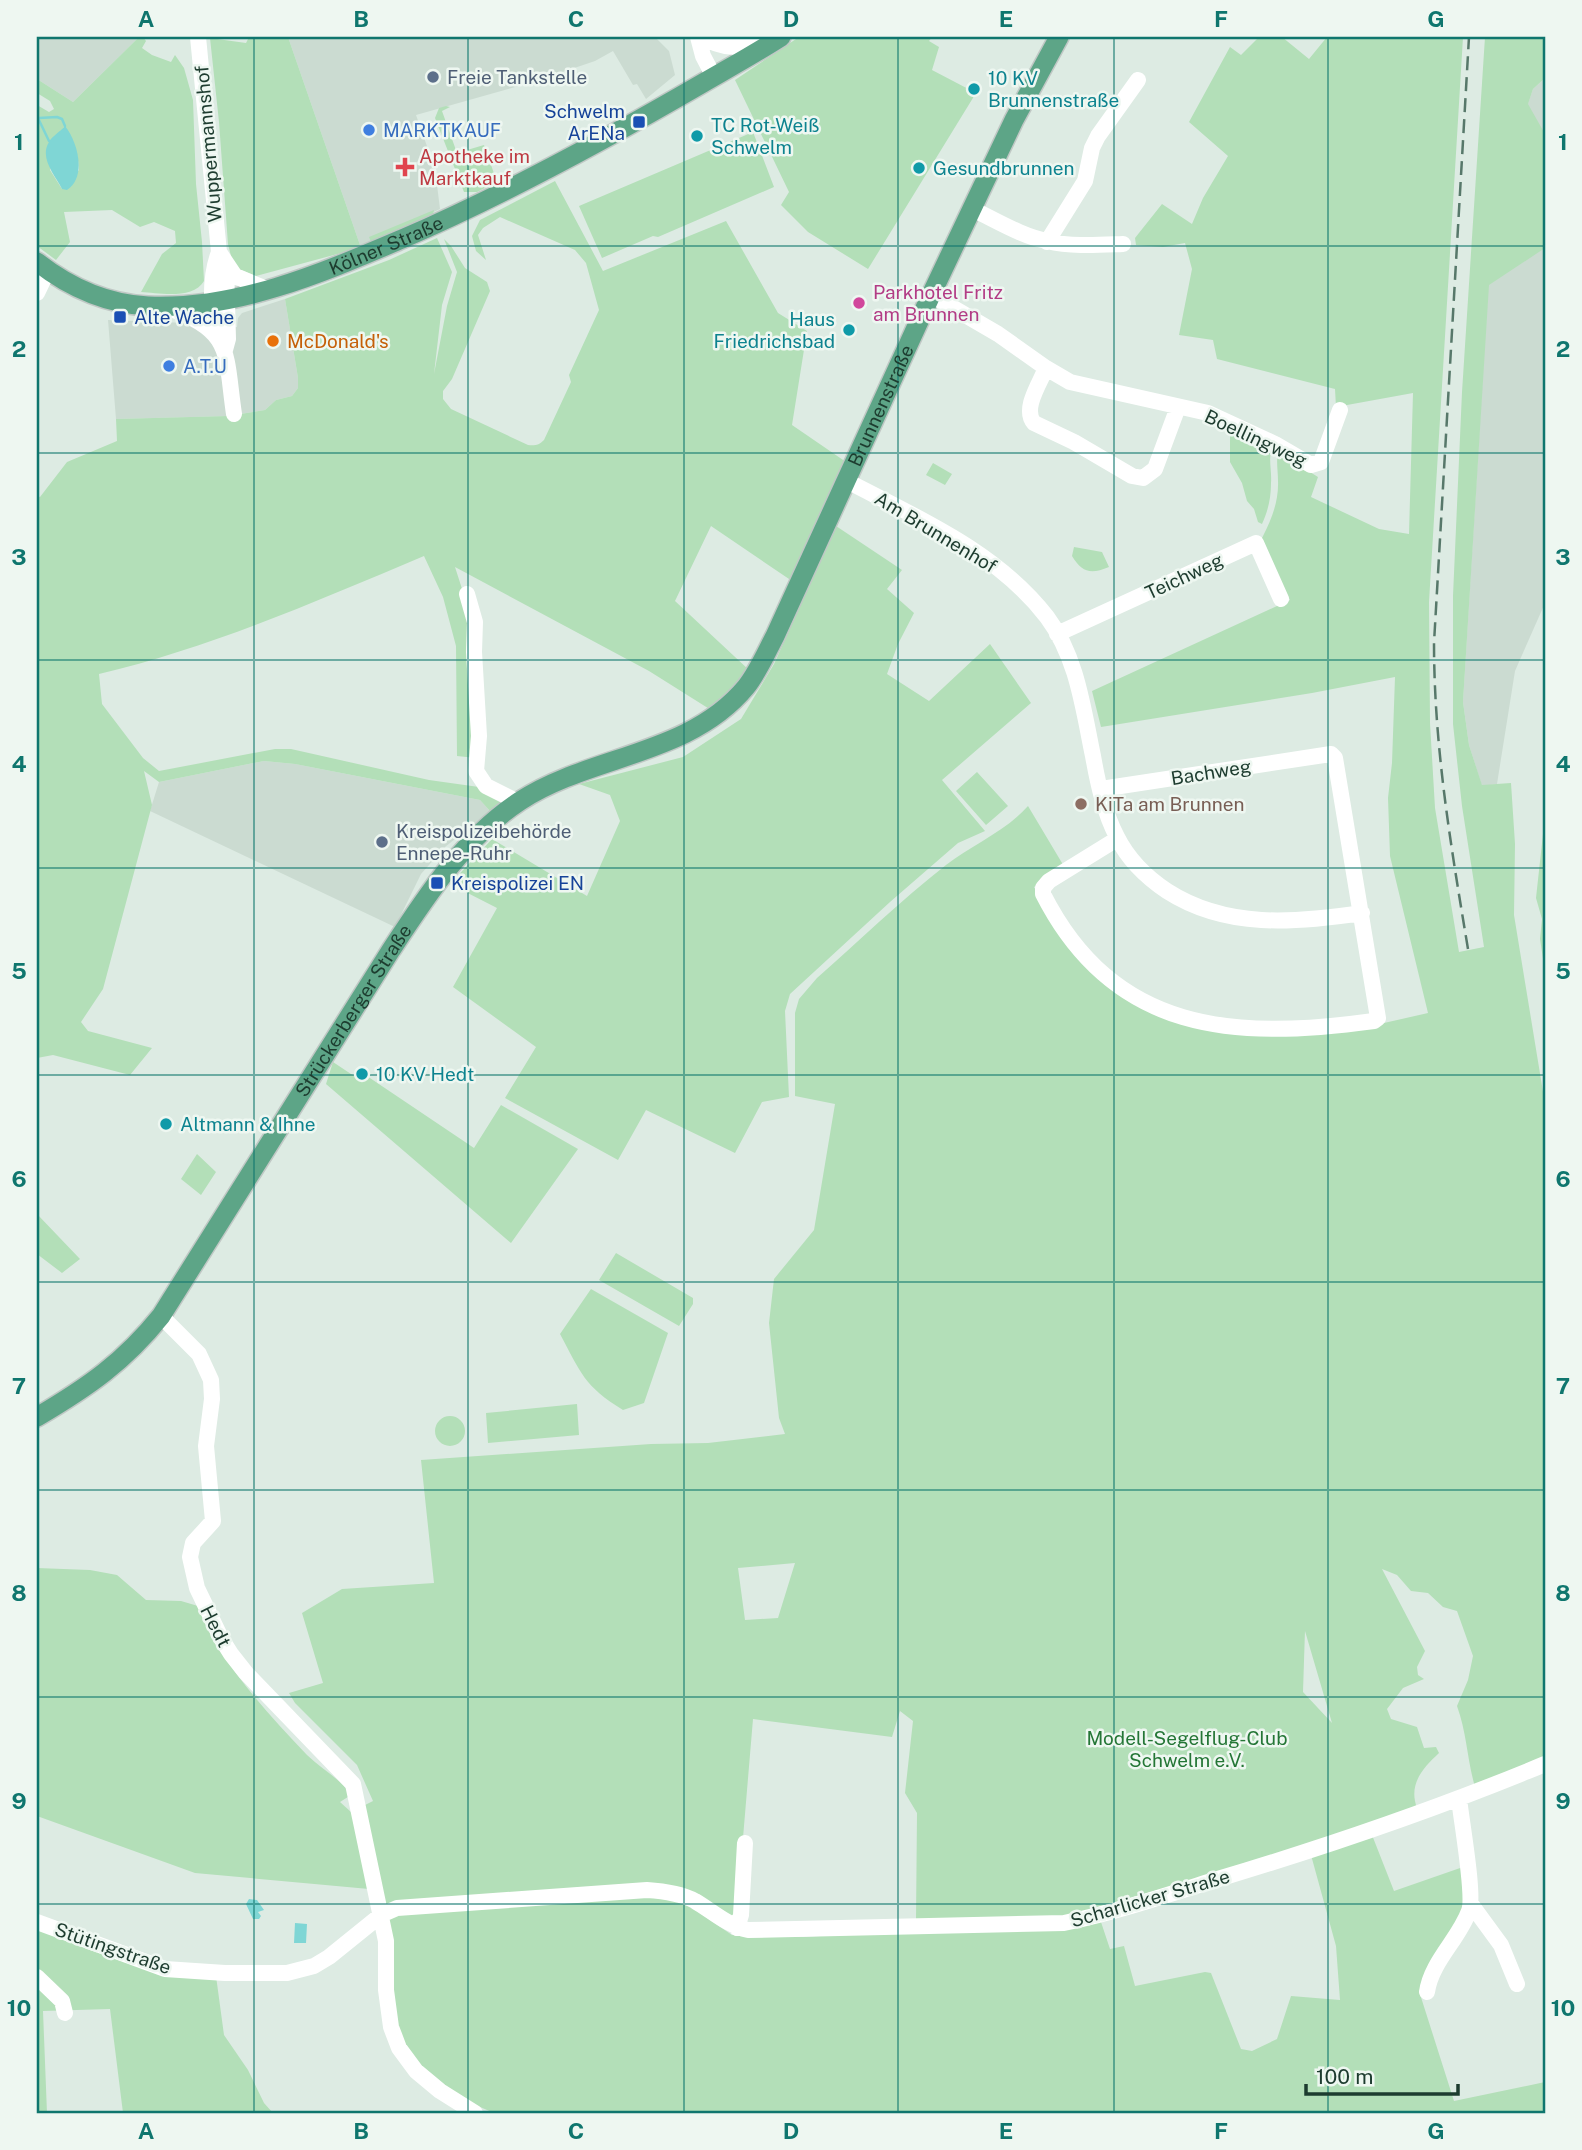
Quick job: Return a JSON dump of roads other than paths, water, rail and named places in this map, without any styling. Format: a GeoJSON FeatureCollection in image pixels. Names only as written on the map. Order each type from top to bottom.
{"type":"FeatureCollection","features":[{"type":"Feature","properties":{"kind":"main road","name":"Brunnenstraße"},"geometry":{"type":"LineString","coordinates":[[705,723],[720,713],[749,684],[775,636],[931,295],[1014,120],[1059,37]]}},
{"type":"Feature","properties":{"kind":"main road","name":"Kölner Straße"},"geometry":{"type":"LineString","coordinates":[[42,266],[102,298],[134,305],[163,306],[220,301],[269,289],[368,253],[476,207],[632,126],[777,39]]}},
{"type":"Feature","properties":{"kind":"main road","name":"Strückerberger Straße"},"geometry":{"type":"LineString","coordinates":[[37,1417],[89,1386],[143,1338],[161,1315],[429,893],[476,836],[518,802],[546,786],[650,750],[705,723]]}},
{"type":"Feature","properties":{"kind":"street","name":"Wuppermannshof"},"geometry":{"type":"LineString","coordinates":[[198,37],[222,258],[220,301],[228,339],[221,343],[234,414]]}},
{"type":"Feature","properties":{"kind":"street"},"geometry":{"type":"LineString","coordinates":[[703,38],[733,48],[777,39]]}},
{"type":"Feature","properties":{"kind":"street"},"geometry":{"type":"LineString","coordinates":[[703,38],[718,56],[714,77]]}},
{"type":"Feature","properties":{"kind":"street"},"geometry":{"type":"LineString","coordinates":[[1048,242],[1085,181],[1092,148],[1098,136],[1138,80]]}},
{"type":"Feature","properties":{"kind":"street"},"geometry":{"type":"LineString","coordinates":[[972,209],[1048,242],[1124,244]]}},
{"type":"Feature","properties":{"kind":"street"},"geometry":{"type":"LineString","coordinates":[[222,258],[241,280],[269,289]]}},
{"type":"Feature","properties":{"kind":"street"},"geometry":{"type":"LineString","coordinates":[[37,293],[42,266]]}},
{"type":"Feature","properties":{"kind":"street","name":"Boellingweg"},"geometry":{"type":"LineString","coordinates":[[931,295],[998,334],[1070,382],[1208,413],[1275,444],[1314,466],[1321,462],[1340,410]]}},
{"type":"Feature","properties":{"kind":"street"},"geometry":{"type":"LineString","coordinates":[[163,306],[201,321],[221,343]]}},
{"type":"Feature","properties":{"kind":"street","name":"Boellingweg"},"geometry":{"type":"LineString","coordinates":[[1046,368],[1029,411],[1030,420],[1132,476],[1143,478],[1154,469],[1178,407]]}},
{"type":"Feature","properties":{"kind":"street","name":"Am Brunnenhof"},"geometry":{"type":"LineString","coordinates":[[847,481],[933,526],[1003,572],[1048,618],[1075,673],[1106,812],[1117,839],[1137,866],[1161,887],[1178,898],[1214,913],[1246,919],[1285,920],[1362,913]]}},
{"type":"Feature","properties":{"kind":"street","name":"Teichweg"},"geometry":{"type":"LineString","coordinates":[[1057,634],[1256,542],[1281,598]]}},
{"type":"Feature","properties":{"kind":"street"},"geometry":{"type":"LineString","coordinates":[[467,594],[475,622],[479,736],[476,771],[486,786],[518,802]]}},
{"type":"Feature","properties":{"kind":"street","name":"Bachweg"},"geometry":{"type":"LineString","coordinates":[[1101,789],[1331,754],[1335,758],[1362,913]]}},
{"type":"Feature","properties":{"kind":"street"},"geometry":{"type":"LineString","coordinates":[[1117,839],[1049,881],[1043,888],[1043,894],[1063,931],[1101,972],[1147,1003],[1192,1021],[1228,1028],[1284,1030],[1374,1021],[1378,1018],[1378,1013],[1362,913]]}},
{"type":"Feature","properties":{"kind":"street","name":"Hedt"},"geometry":{"type":"LineString","coordinates":[[161,1315],[199,1354],[211,1380],[212,1399],[206,1446],[213,1521],[193,1542],[190,1557],[197,1588],[231,1654],[270,1699],[353,1784],[381,1915]]}},
{"type":"Feature","properties":{"kind":"street","name":"Scharlicker Straße"},"geometry":{"type":"LineString","coordinates":[[737,1928],[748,1930],[1064,1923],[1098,1916],[1298,1855],[1459,1798],[1545,1764]]}},
{"type":"Feature","properties":{"kind":"street"},"geometry":{"type":"LineString","coordinates":[[1459,1798],[1471,1903],[1501,1945],[1517,1984]]}},
{"type":"Feature","properties":{"kind":"street"},"geometry":{"type":"LineString","coordinates":[[737,1928],[741,1915],[745,1843]]}},
{"type":"Feature","properties":{"kind":"street","name":"Stütingstraße"},"geometry":{"type":"LineString","coordinates":[[37,1922],[165,1969],[225,1973],[301,1971],[329,1957],[381,1915],[397,1908],[655,1891],[693,1900],[737,1928]]}},
{"type":"Feature","properties":{"kind":"street"},"geometry":{"type":"LineString","coordinates":[[1427,1992],[1429,1980],[1460,1929],[1471,1903]]}},
{"type":"Feature","properties":{"kind":"street"},"geometry":{"type":"LineString","coordinates":[[381,1915],[386,1941],[388,2008],[391,2027],[399,2048],[416,2071],[440,2091],[475,2113]]}},
{"type":"Feature","properties":{"kind":"street"},"geometry":{"type":"LineString","coordinates":[[37,1977],[62,2001],[65,2013]]}},
{"type":"Feature","properties":{"kind":"water"},"geometry":{"type":"Polygon","coordinates":[[[65,126],[77,150],[79,168],[77,177],[67,190],[62,189],[49,166],[46,154],[50,140],[65,126]]]}},
{"type":"Feature","properties":{"kind":"water"},"geometry":{"type":"Polygon","coordinates":[[[249,1899],[257,1900],[264,1910],[258,1912],[261,1916],[259,1919],[253,1919],[246,1904],[249,1899]]]}},
{"type":"Feature","properties":{"kind":"water"},"geometry":{"type":"Polygon","coordinates":[[[295,1923],[307,1924],[306,1943],[294,1943],[295,1923]]]}},
{"type":"Feature","properties":{"kind":"waterway"},"geometry":{"type":"LineString","coordinates":[[37,116],[49,141]]}},
{"type":"Feature","properties":{"kind":"waterway"},"geometry":{"type":"LineString","coordinates":[[39,118],[57,117],[62,119],[65,126]]}},
{"type":"Feature","properties":{"kind":"railway"},"geometry":{"type":"LineString","coordinates":[[1468,949],[1440,759],[1434,643],[1469,37]]}},
{"type":"Feature","properties":{"kind":"place","name":"Freie Tankstelle"},"geometry":{"type":"Point","coordinates":[433,77]}},
{"type":"Feature","properties":{"kind":"place","name":"10 KV Brunnenstraße"},"geometry":{"type":"Point","coordinates":[974,89]}},
{"type":"Feature","properties":{"kind":"place","name":"Schwelm ArENa"},"geometry":{"type":"Point","coordinates":[639,122]}},
{"type":"Feature","properties":{"kind":"place","name":"MARKTKAUF"},"geometry":{"type":"Point","coordinates":[369,130]}},
{"type":"Feature","properties":{"kind":"place","name":"TC Rot-Weiß Schwelm"},"geometry":{"type":"Point","coordinates":[697,136]}},
{"type":"Feature","properties":{"kind":"place","name":"Apotheke im Marktkauf"},"geometry":{"type":"Point","coordinates":[405,167]}},
{"type":"Feature","properties":{"kind":"place","name":"Gesundbrunnen"},"geometry":{"type":"Point","coordinates":[919,168]}},
{"type":"Feature","properties":{"kind":"place","name":"Parkhotel Fritz am Brunnen"},"geometry":{"type":"Point","coordinates":[859,303]}},
{"type":"Feature","properties":{"kind":"place","name":"Alte Wache"},"geometry":{"type":"Point","coordinates":[120,317]}},
{"type":"Feature","properties":{"kind":"place","name":"Haus Friedrichsbad"},"geometry":{"type":"Point","coordinates":[849,330]}},
{"type":"Feature","properties":{"kind":"place","name":"McDonald's"},"geometry":{"type":"Point","coordinates":[273,341]}},
{"type":"Feature","properties":{"kind":"place","name":"A.T.U"},"geometry":{"type":"Point","coordinates":[169,366]}},
{"type":"Feature","properties":{"kind":"place","name":"KiTa am Brunnen"},"geometry":{"type":"Point","coordinates":[1081,804]}},
{"type":"Feature","properties":{"kind":"place","name":"Kreispolizeibehörde Ennepe-Ruhr"},"geometry":{"type":"Point","coordinates":[382,842]}},
{"type":"Feature","properties":{"kind":"place","name":"Kreispolizei EN"},"geometry":{"type":"Point","coordinates":[437,883]}},
{"type":"Feature","properties":{"kind":"place","name":"10 KV Hedt"},"geometry":{"type":"Point","coordinates":[362,1074]}},
{"type":"Feature","properties":{"kind":"place","name":"Altmann & Ihne"},"geometry":{"type":"Point","coordinates":[166,1124]}},
{"type":"Feature","properties":{"kind":"park label","name":"Modell-Segelflug-Club Schwelm e.V."},"geometry":{"type":"Point","coordinates":[1187,1749]}}]}
